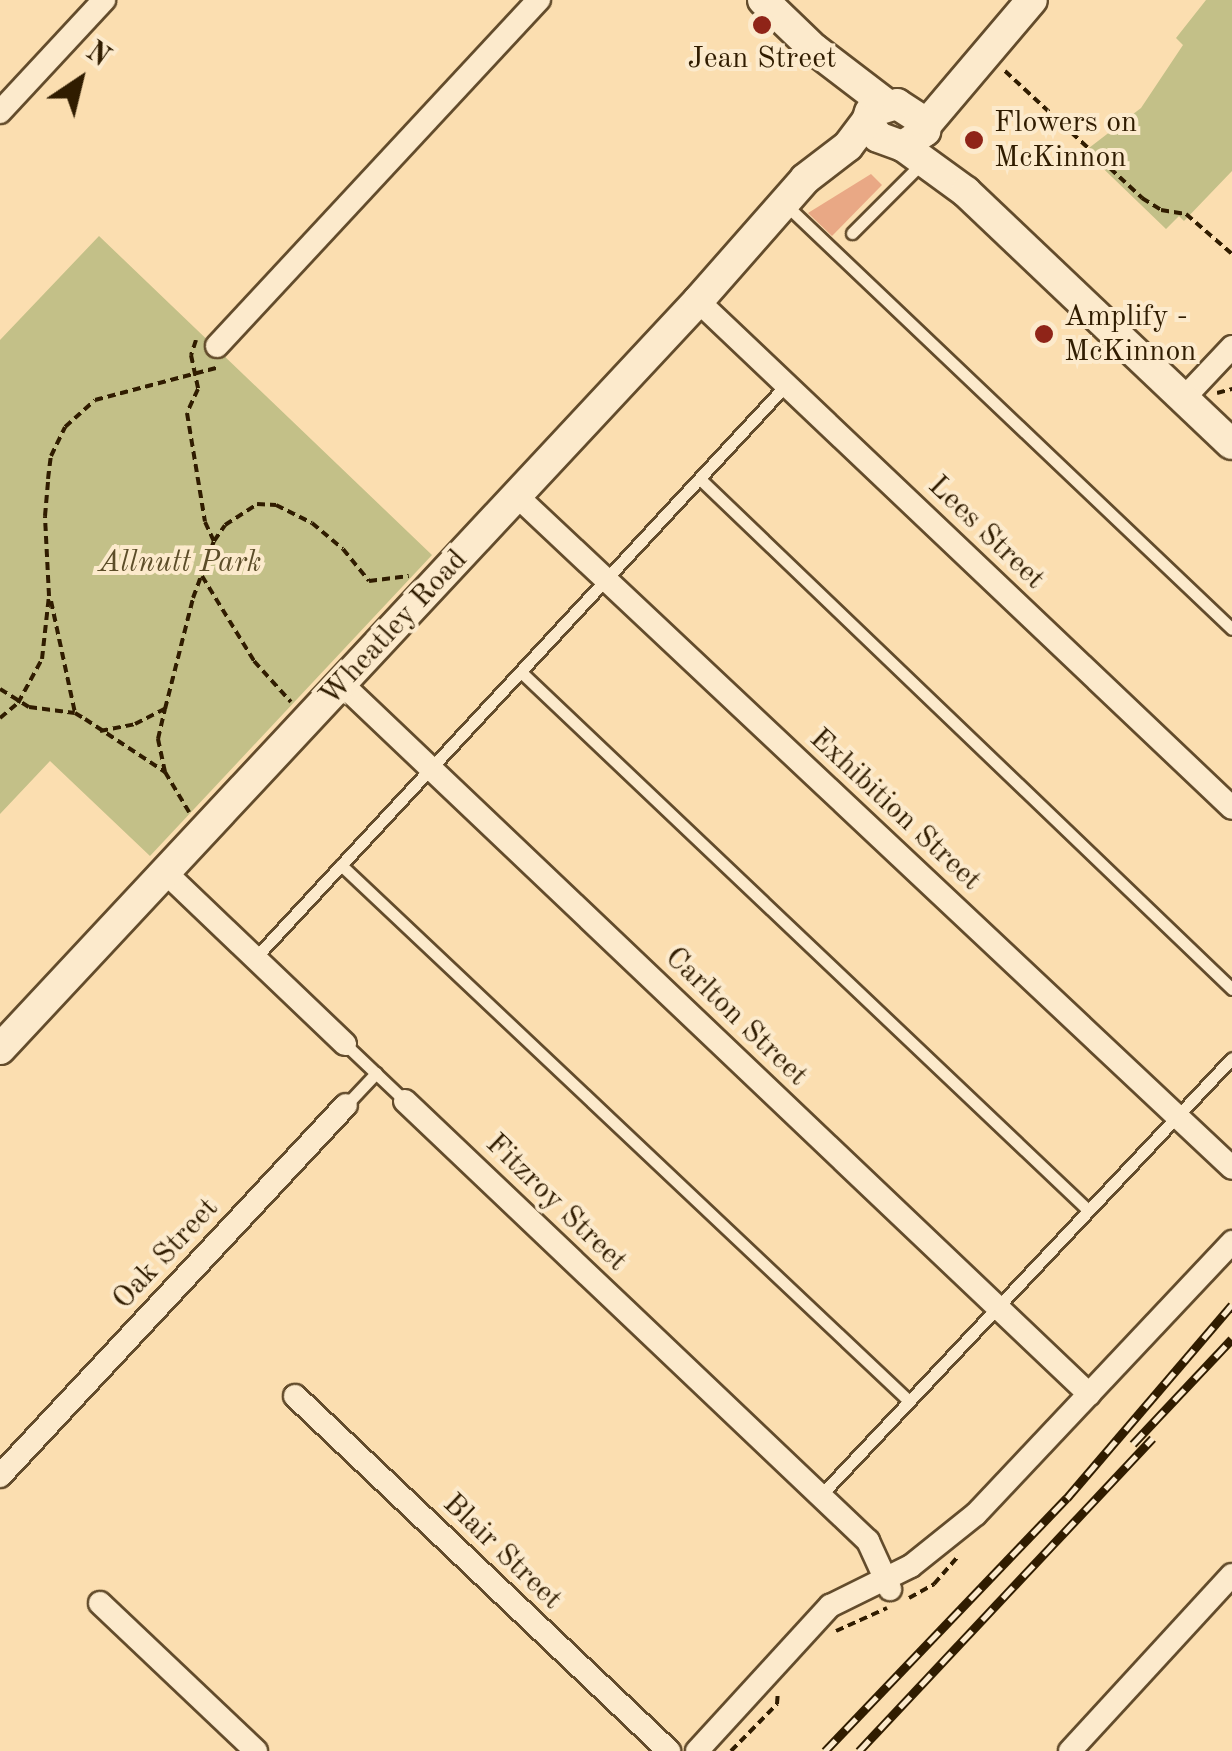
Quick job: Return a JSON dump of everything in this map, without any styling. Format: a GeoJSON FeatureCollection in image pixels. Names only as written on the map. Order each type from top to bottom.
{"type":"FeatureCollection","features":[{"type":"Feature","properties":{"kind":"street"},"geometry":{"type":"LineString","coordinates":[[0,112],[104,0]]}},
{"type":"Feature","properties":{"kind":"street"},"geometry":{"type":"LineString","coordinates":[[216,347],[540,0]]}},
{"type":"Feature","properties":{"kind":"street"},"geometry":{"type":"LineString","coordinates":[[763,0],[1232,444]]}},
{"type":"Feature","properties":{"kind":"street","name":"Wheatley Road"},"geometry":{"type":"LineString","coordinates":[[0,1049],[698,301],[805,179],[848,146],[899,129],[986,54],[1024,9]]}},
{"type":"Feature","properties":{"kind":"street","name":"Wheatley Road"},"geometry":{"type":"LineString","coordinates":[[899,129],[1024,9]]}},
{"type":"Feature","properties":{"kind":"street","name":"Lees Street"},"geometry":{"type":"LineString","coordinates":[[698,301],[1232,808]]}},
{"type":"Feature","properties":{"kind":"street"},"geometry":{"type":"LineString","coordinates":[[1184,398],[1232,346]]}},
{"type":"Feature","properties":{"kind":"street","name":"Exhibition Street"},"geometry":{"type":"LineString","coordinates":[[517,496],[1232,1168]]}},
{"type":"Feature","properties":{"kind":"street","name":"Carlton Street"},"geometry":{"type":"LineString","coordinates":[[342,684],[1088,1394]]}},
{"type":"Feature","properties":{"kind":"street","name":"Fitzroy Street"},"geometry":{"type":"LineString","coordinates":[[166,872],[345,1044]]}},
{"type":"Feature","properties":{"kind":"street","name":"Fitzroy Street"},"geometry":{"type":"LineString","coordinates":[[405,1101],[868,1541],[888,1583]]}},
{"type":"Feature","properties":{"kind":"street","name":"Oak Street"},"geometry":{"type":"LineString","coordinates":[[0,1476],[346,1105]]}},
{"type":"Feature","properties":{"kind":"street"},"geometry":{"type":"LineString","coordinates":[[696,1751],[803,1638],[888,1583],[926,1570],[1232,1242]]}},
{"type":"Feature","properties":{"kind":"street","name":"Blair Street"},"geometry":{"type":"LineString","coordinates":[[294,1396],[669,1751]]}},
{"type":"Feature","properties":{"kind":"street"},"geometry":{"type":"LineString","coordinates":[[1070,1751],[1232,1575]]}},
{"type":"Feature","properties":{"kind":"street"},"geometry":{"type":"LineString","coordinates":[[100,1603],[256,1751]]}},
{"type":"Feature","properties":{"kind":"lane"},"geometry":{"type":"LineString","coordinates":[[852,234],[899,129]]}},
{"type":"Feature","properties":{"kind":"lane"},"geometry":{"type":"LineString","coordinates":[[786,205],[1232,629]]}},
{"type":"Feature","properties":{"kind":"lane"},"geometry":{"type":"LineString","coordinates":[[255,958],[786,385]]}},
{"type":"Feature","properties":{"kind":"lane"},"geometry":{"type":"LineString","coordinates":[[700,479],[1232,989]]}},
{"type":"Feature","properties":{"kind":"lane"},"geometry":{"type":"LineString","coordinates":[[521,672],[1088,1210]]}},
{"type":"Feature","properties":{"kind":"lane"},"geometry":{"type":"LineString","coordinates":[[341,865],[908,1401]]}},
{"type":"Feature","properties":{"kind":"lane","name":"Fitzroy Street"},"geometry":{"type":"LineString","coordinates":[[345,1044],[405,1101]]}},
{"type":"Feature","properties":{"kind":"lane"},"geometry":{"type":"LineString","coordinates":[[820,1496],[1232,1058]]}},
{"type":"Feature","properties":{"kind":"lane","name":"Oak Street"},"geometry":{"type":"LineString","coordinates":[[346,1105],[376,1074]]}},
{"type":"Feature","properties":{"kind":"path"},"geometry":{"type":"LineString","coordinates":[[986,54],[1087,149],[1116,169],[1142,198],[1161,210],[1186,214],[1232,254]]}},
{"type":"Feature","properties":{"kind":"path"},"geometry":{"type":"LineString","coordinates":[[76,714],[49,596],[44,516],[52,456],[65,428],[95,400],[196,375],[216,347]]}},
{"type":"Feature","properties":{"kind":"path"},"geometry":{"type":"LineString","coordinates":[[214,541],[205,522],[187,413],[198,390],[191,350],[216,347]]}},
{"type":"Feature","properties":{"kind":"path"},"geometry":{"type":"LineString","coordinates":[[1222,403],[1213,394],[1232,390]]}},
{"type":"Feature","properties":{"kind":"path"},"geometry":{"type":"LineString","coordinates":[[202,834],[164,772],[158,739],[201,574],[225,525],[248,509],[268,503],[325,532],[369,581],[404,574],[412,579]]}},
{"type":"Feature","properties":{"kind":"path"},"geometry":{"type":"LineString","coordinates":[[201,574],[254,661],[295,706]]}},
{"type":"Feature","properties":{"kind":"path"},"geometry":{"type":"LineString","coordinates":[[0,718],[18,703],[42,659],[49,596]]}},
{"type":"Feature","properties":{"kind":"path"},"geometry":{"type":"LineString","coordinates":[[0,690],[18,703],[76,714],[164,772]]}},
{"type":"Feature","properties":{"kind":"path"},"geometry":{"type":"LineString","coordinates":[[100,731],[135,724],[165,708]]}},
{"type":"Feature","properties":{"kind":"path"},"geometry":{"type":"LineString","coordinates":[[731,1751],[777,1704]]}},
{"type":"Feature","properties":{"kind":"green space"},"geometry":{"type":"Polygon","coordinates":[[[1206,0],[1232,0],[1232,171],[1184,221],[1179,216],[1166,229],[1085,151],[1141,108],[1183,45],[1176,38],[1206,0]]]}},
{"type":"Feature","properties":{"kind":"green space","name":"Allnutt Park"},"geometry":{"type":"Polygon","coordinates":[[[99,236],[432,555],[150,856],[50,761],[0,814],[0,340],[99,236]]]}},
{"type":"Feature","properties":{"kind":"building"},"geometry":{"type":"Polygon","coordinates":[[[871,174],[882,185],[832,236],[808,213],[871,174]]]}},
{"type":"Feature","properties":{"kind":"railway"},"geometry":{"type":"LineString","coordinates":[[825,1751],[1067,1498],[1232,1305]]}},
{"type":"Feature","properties":{"kind":"railway"},"geometry":{"type":"LineString","coordinates":[[1133,1444],[1232,1339]]}},
{"type":"Feature","properties":{"kind":"railway"},"geometry":{"type":"LineString","coordinates":[[859,1751],[1153,1438]]}},
{"type":"Feature","properties":{"kind":"place","name":"Jean Street"},"geometry":{"type":"Point","coordinates":[762,25]}},
{"type":"Feature","properties":{"kind":"place","name":"Flowers on McKinnon"},"geometry":{"type":"Point","coordinates":[974,140]}},
{"type":"Feature","properties":{"kind":"place","name":"Amplify - McKinnon"},"geometry":{"type":"Point","coordinates":[1044,334]}}]}
